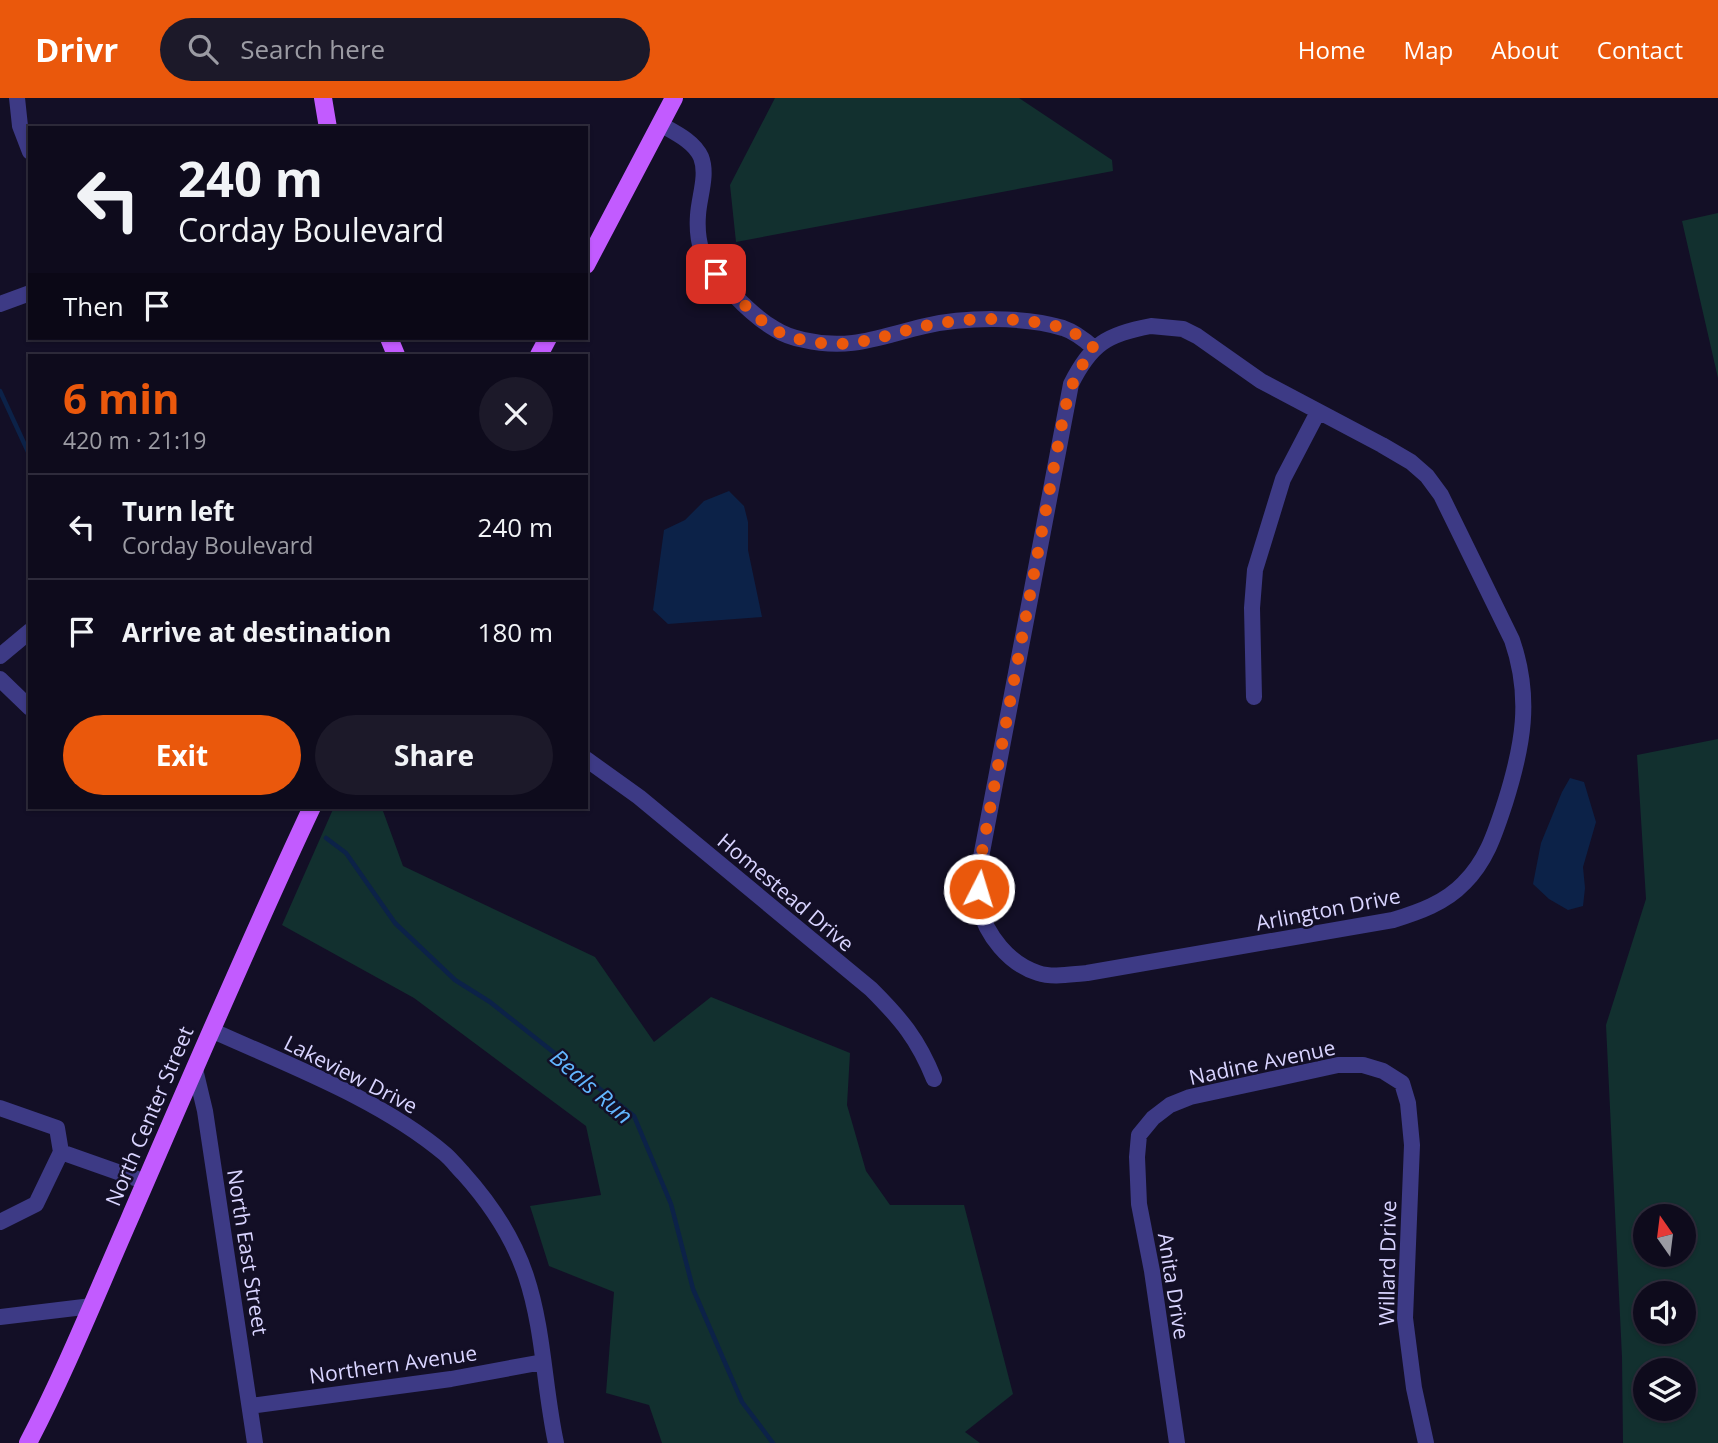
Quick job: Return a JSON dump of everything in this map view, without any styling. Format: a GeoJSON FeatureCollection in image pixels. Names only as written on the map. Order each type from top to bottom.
{"type":"FeatureCollection","features":[{"type":"Feature","properties":{"kind":"main road"},"geometry":{"type":"LineString","coordinates":[[323,98],[328,126]]}},
{"type":"Feature","properties":{"kind":"main road"},"geometry":{"type":"LineString","coordinates":[[588,261],[674,98]]}},
{"type":"Feature","properties":{"kind":"main road","name":"North Center Street"},"geometry":{"type":"LineString","coordinates":[[28,1443],[49,1403],[211,1030],[311,809]]}},
{"type":"Feature","properties":{"kind":"street"},"geometry":{"type":"LineString","coordinates":[[17,98],[20,126],[28,147]]}},
{"type":"Feature","properties":{"kind":"street"},"geometry":{"type":"LineString","coordinates":[[660,124],[683,138],[701,157],[704,171],[697,234],[703,253],[716,274],[750,311],[774,329],[811,342],[855,344],[935,324],[994,319],[1063,328],[1081,337],[1094,348]]}},
{"type":"Feature","properties":{"kind":"street"},"geometry":{"type":"LineString","coordinates":[[0,304],[28,294]]}},
{"type":"Feature","properties":{"kind":"street","name":"Arlington Drive"},"geometry":{"type":"LineString","coordinates":[[1151,326],[1184,329],[1197,335],[1261,381],[1411,462],[1427,476],[1441,495],[1512,640],[1522,680],[1524,708],[1522,739],[1493,840],[1484,859],[1450,895],[1393,920],[1087,973],[1039,974],[1000,948],[987,928],[979,904],[978,873],[1064,413],[1071,384],[1094,348],[1111,336],[1129,330],[1151,326]]}},
{"type":"Feature","properties":{"kind":"street"},"geometry":{"type":"LineString","coordinates":[[1254,696],[1252,608],[1255,570],[1283,478],[1318,412]]}},
{"type":"Feature","properties":{"kind":"street"},"geometry":{"type":"LineString","coordinates":[[0,656],[28,633]]}},
{"type":"Feature","properties":{"kind":"street"},"geometry":{"type":"LineString","coordinates":[[0,678],[28,706]]}},
{"type":"Feature","properties":{"kind":"street","name":"Homestead Drive"},"geometry":{"type":"LineString","coordinates":[[588,760],[639,797],[871,989],[911,1032],[934,1079]]}},
{"type":"Feature","properties":{"kind":"street","name":"Lakeview Drive"},"geometry":{"type":"LineString","coordinates":[[211,1030],[367,1102],[409,1126],[447,1155],[479,1191],[507,1232],[526,1276],[537,1323],[556,1443]]}},
{"type":"Feature","properties":{"kind":"street","name":"Nadine Avenue"},"geometry":{"type":"LineString","coordinates":[[1139,1135],[1153,1118],[1170,1105],[1190,1097],[1326,1067],[1363,1065],[1383,1071],[1402,1083]]}},
{"type":"Feature","properties":{"kind":"street","name":"North East Street"},"geometry":{"type":"LineString","coordinates":[[195,1069],[205,1111],[255,1443]]}},
{"type":"Feature","properties":{"kind":"street","name":"Willard Drive"},"geometry":{"type":"LineString","coordinates":[[1402,1083],[1408,1103],[1412,1145],[1405,1318],[1414,1388],[1426,1443]]}},
{"type":"Feature","properties":{"kind":"street"},"geometry":{"type":"LineString","coordinates":[[0,1108],[57,1128],[61,1152],[36,1204],[0,1222]]}},
{"type":"Feature","properties":{"kind":"street","name":"Anita Drive"},"geometry":{"type":"LineString","coordinates":[[1139,1135],[1139,1204],[1152,1271],[1177,1443]]}},
{"type":"Feature","properties":{"kind":"street"},"geometry":{"type":"LineString","coordinates":[[61,1152],[146,1182]]}},
{"type":"Feature","properties":{"kind":"street"},"geometry":{"type":"LineString","coordinates":[[0,1317],[92,1306]]}},
{"type":"Feature","properties":{"kind":"street","name":"Northern Avenue"},"geometry":{"type":"LineString","coordinates":[[250,1406],[451,1379],[543,1362]]}},
{"type":"Feature","properties":{"kind":"green space"},"geometry":{"type":"Polygon","coordinates":[[[775,98],[1019,98],[1112,160],[1113,171],[736,242],[730,185],[775,98]]]}},
{"type":"Feature","properties":{"kind":"green space"},"geometry":{"type":"Polygon","coordinates":[[[1718,213],[1718,378],[1682,221],[1718,213]]]}},
{"type":"Feature","properties":{"kind":"green space"},"geometry":{"type":"Polygon","coordinates":[[[1718,739],[1718,1443],[1623,1443],[1622,1357],[1606,1025],[1646,899],[1637,755],[1718,739]]]}},
{"type":"Feature","properties":{"kind":"green space"},"geometry":{"type":"Polygon","coordinates":[[[333,809],[380,809],[383,811],[403,866],[595,957],[654,1042],[711,997],[850,1053],[847,1105],[866,1171],[890,1205],[964,1205],[1013,1394],[965,1432],[980,1443],[662,1443],[649,1405],[606,1393],[614,1292],[549,1266],[530,1206],[601,1195],[586,1126],[414,998],[282,925],[333,809]]]}},
{"type":"Feature","properties":{"kind":"water"},"geometry":{"type":"Polygon","coordinates":[[[729,491],[744,506],[748,522],[748,550],[762,617],[668,624],[653,610],[664,530],[685,520],[704,501],[729,491]]]}},
{"type":"Feature","properties":{"kind":"water"},"geometry":{"type":"Polygon","coordinates":[[[1570,778],[1584,782],[1596,822],[1583,867],[1583,906],[1568,910],[1549,899],[1533,884],[1541,843],[1570,778]]]}},
{"type":"Feature","properties":{"kind":"waterway","name":"Beals Run"},"geometry":{"type":"LineString","coordinates":[[0,391],[28,452]]}},
{"type":"Feature","properties":{"kind":"waterway","name":"Beals Run"},"geometry":{"type":"LineString","coordinates":[[326,838],[346,853],[395,923],[455,980],[490,1002],[634,1116],[671,1204],[693,1289],[742,1402],[773,1443]]}},
{"type":"Feature","properties":{"kind":"route"},"geometry":{"type":"LineString","coordinates":[[716,274],[750,311],[774,329],[811,342],[855,344],[935,324],[994,319],[1063,328],[1081,337],[1094,348],[1071,384],[1064,413],[978,873],[979,889]]}}]}
